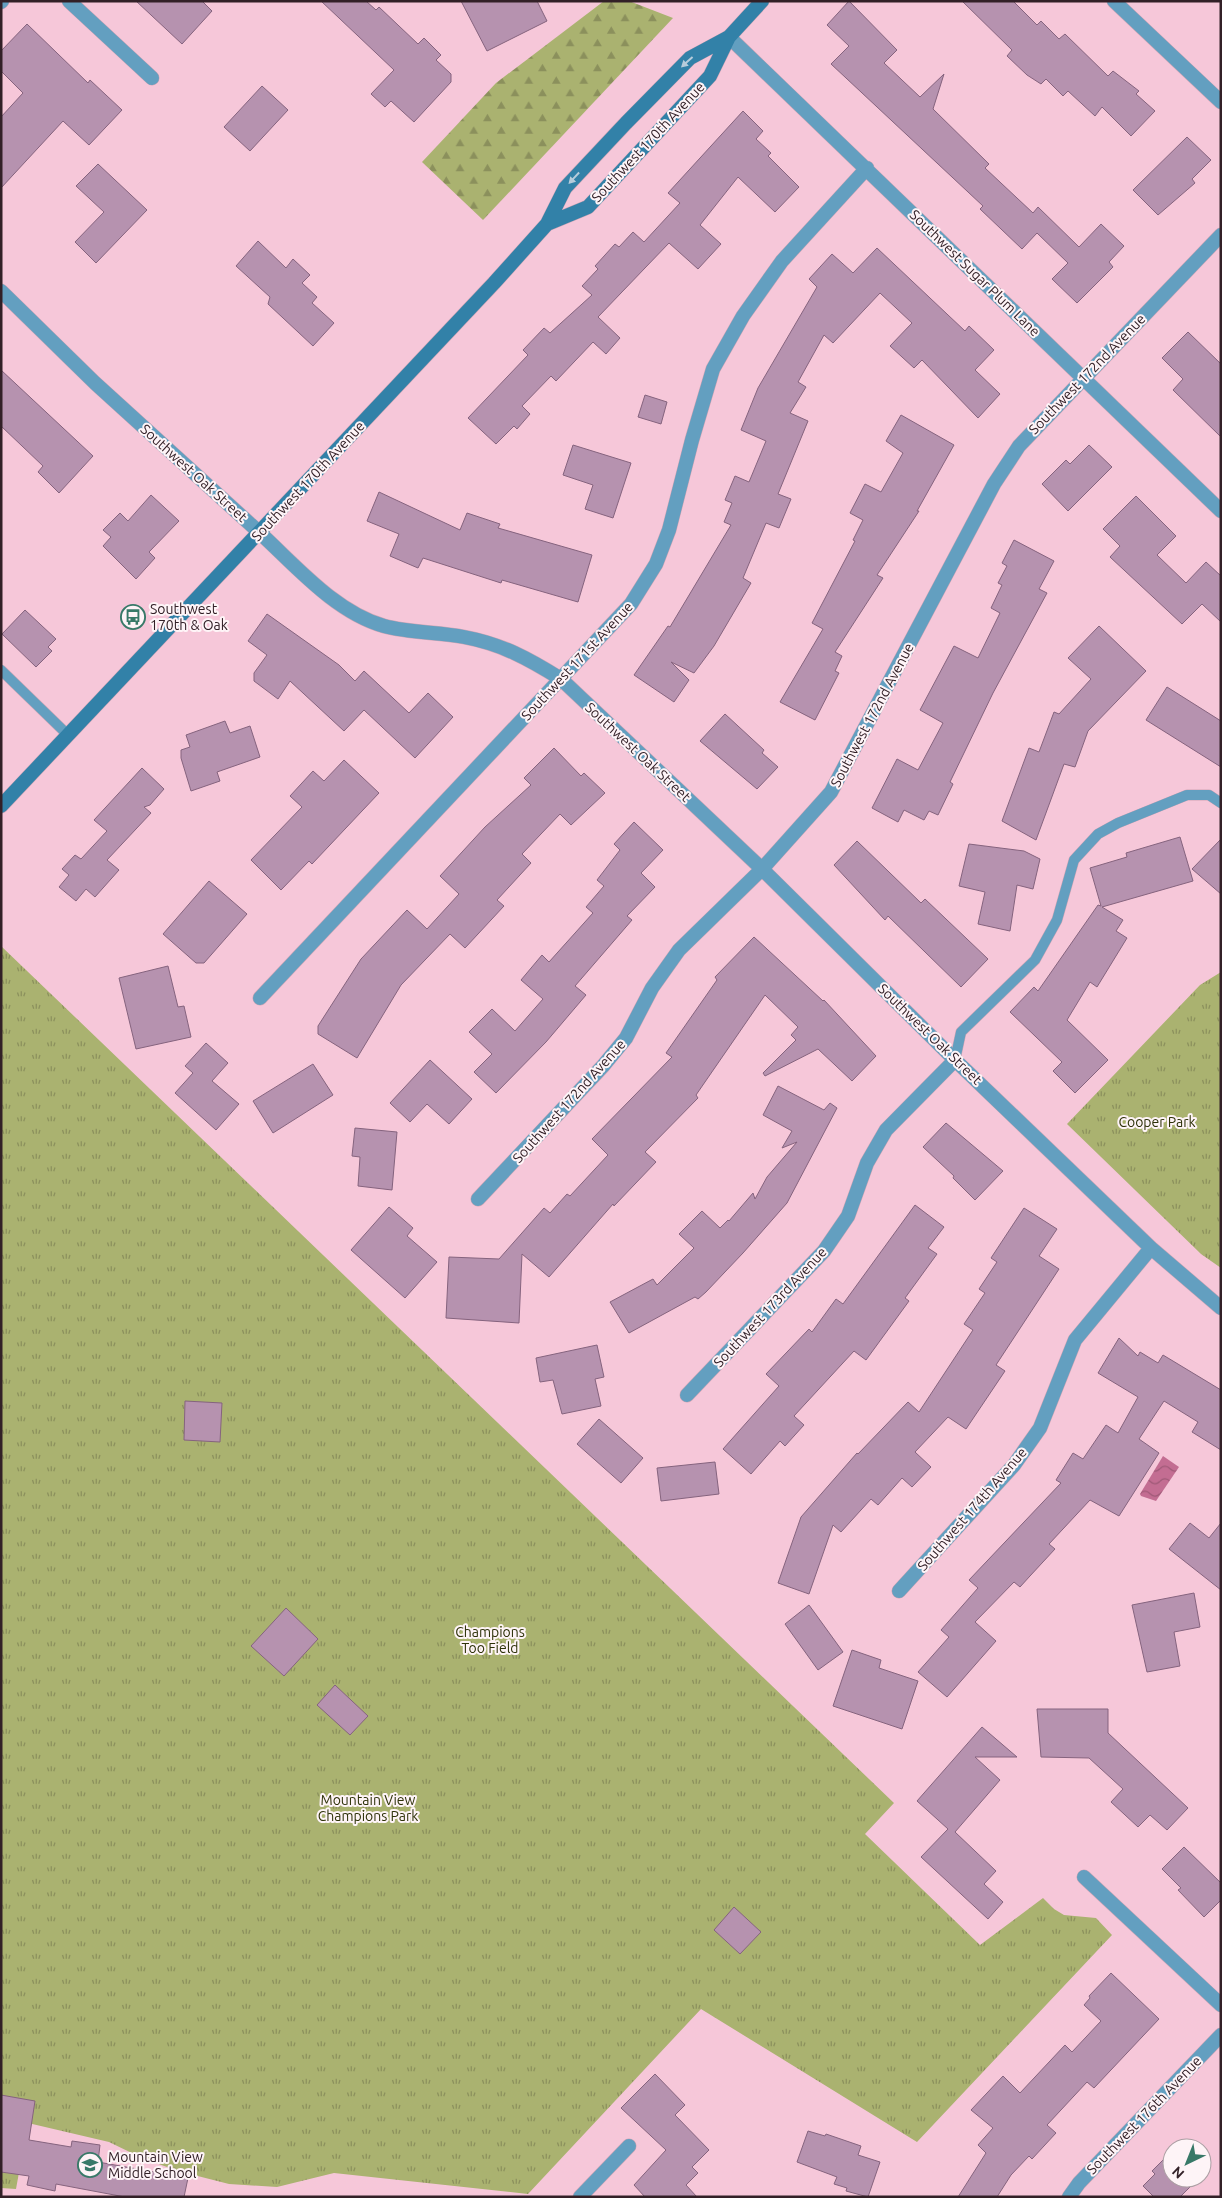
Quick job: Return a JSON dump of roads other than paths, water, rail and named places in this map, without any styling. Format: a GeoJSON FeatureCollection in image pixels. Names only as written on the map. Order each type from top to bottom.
{"type":"FeatureCollection","features":[{"type":"Feature","properties":{"kind":"main road","name":"Southwest 170th Avenue"},"geometry":{"type":"LineString","coordinates":[[547,224],[588,207],[710,76],[729,37],[762,1]]}},
{"type":"Feature","properties":{"kind":"main road","name":"Southwest 170th Avenue"},"geometry":{"type":"LineString","coordinates":[[1,806],[260,533],[547,224],[565,188],[626,123],[690,58],[729,37]]}},
{"type":"Feature","properties":{"kind":"street"},"geometry":{"type":"LineString","coordinates":[[69,1],[152,78]]}},
{"type":"Feature","properties":{"kind":"street"},"geometry":{"type":"LineString","coordinates":[[1114,1],[1221,102]]}},
{"type":"Feature","properties":{"kind":"street","name":"Southwest Sugar Plum Lane"},"geometry":{"type":"LineString","coordinates":[[729,37],[1221,511]]}},
{"type":"Feature","properties":{"kind":"street","name":"Southwest 171st Avenue"},"geometry":{"type":"LineString","coordinates":[[260,998],[631,604],[656,564],[669,530],[713,368],[743,316],[782,261],[867,168]]}},
{"type":"Feature","properties":{"kind":"street","name":"Southwest 172nd Avenue"},"geometry":{"type":"LineString","coordinates":[[478,1199],[603,1066],[626,1038],[652,988],[679,950],[762,868],[831,792],[994,484],[1019,446],[1221,234]]}},
{"type":"Feature","properties":{"kind":"street","name":"Southwest Oak Street"},"geometry":{"type":"LineString","coordinates":[[1,291],[95,383],[329,596],[355,615],[384,626],[464,637],[494,644],[525,656],[561,680],[762,868],[955,1060],[1151,1248],[1221,1308]]}},
{"type":"Feature","properties":{"kind":"street","name":"Southwest 173rd Avenue"},"geometry":{"type":"LineString","coordinates":[[687,1395],[824,1251],[848,1216],[866,1163],[886,1130],[955,1060]]}},
{"type":"Feature","properties":{"kind":"street","name":"Southwest 174th Avenue"},"geometry":{"type":"LineString","coordinates":[[899,1591],[1014,1465],[1040,1428],[1075,1340],[1151,1248]]}},
{"type":"Feature","properties":{"kind":"street"},"geometry":{"type":"LineString","coordinates":[[1084,1877],[1221,2005]]}},
{"type":"Feature","properties":{"kind":"street","name":"Southwest 176th Avenue"},"geometry":{"type":"LineString","coordinates":[[1069,2197],[1079,2183],[1221,2035]]}},
{"type":"Feature","properties":{"kind":"street"},"geometry":{"type":"LineString","coordinates":[[580,2197],[629,2146]]}},
{"type":"Feature","properties":{"kind":"lane"},"geometry":{"type":"LineString","coordinates":[[1,670],[69,736]]}},
{"type":"Feature","properties":{"kind":"lane"},"geometry":{"type":"LineString","coordinates":[[955,1060],[961,1032],[1035,960],[1057,920],[1074,860],[1098,834],[1118,823],[1187,796],[1209,795],[1221,802]]}},
{"type":"Feature","properties":{"kind":"water"},"geometry":{"type":"Polygon","coordinates":[[[1163,1456],[1179,1467],[1156,1501],[1141,1496],[1140,1494],[1163,1456]]]}},
{"type":"Feature","properties":{"kind":"place","name":"Southwest 170th & Oak"},"geometry":{"type":"Point","coordinates":[133,617]}},
{"type":"Feature","properties":{"kind":"place","name":"Mountain View Middle School"},"geometry":{"type":"Point","coordinates":[90,2165]}},
{"type":"Feature","properties":{"kind":"park label","name":"Cooper Park"},"geometry":{"type":"Point","coordinates":[1157,1122]}},
{"type":"Feature","properties":{"kind":"park label","name":"Champions Too Field"},"geometry":{"type":"Point","coordinates":[490,1640]}},
{"type":"Feature","properties":{"kind":"park label","name":"Mountain View Champions Park"},"geometry":{"type":"Point","coordinates":[368,1808]}}]}
